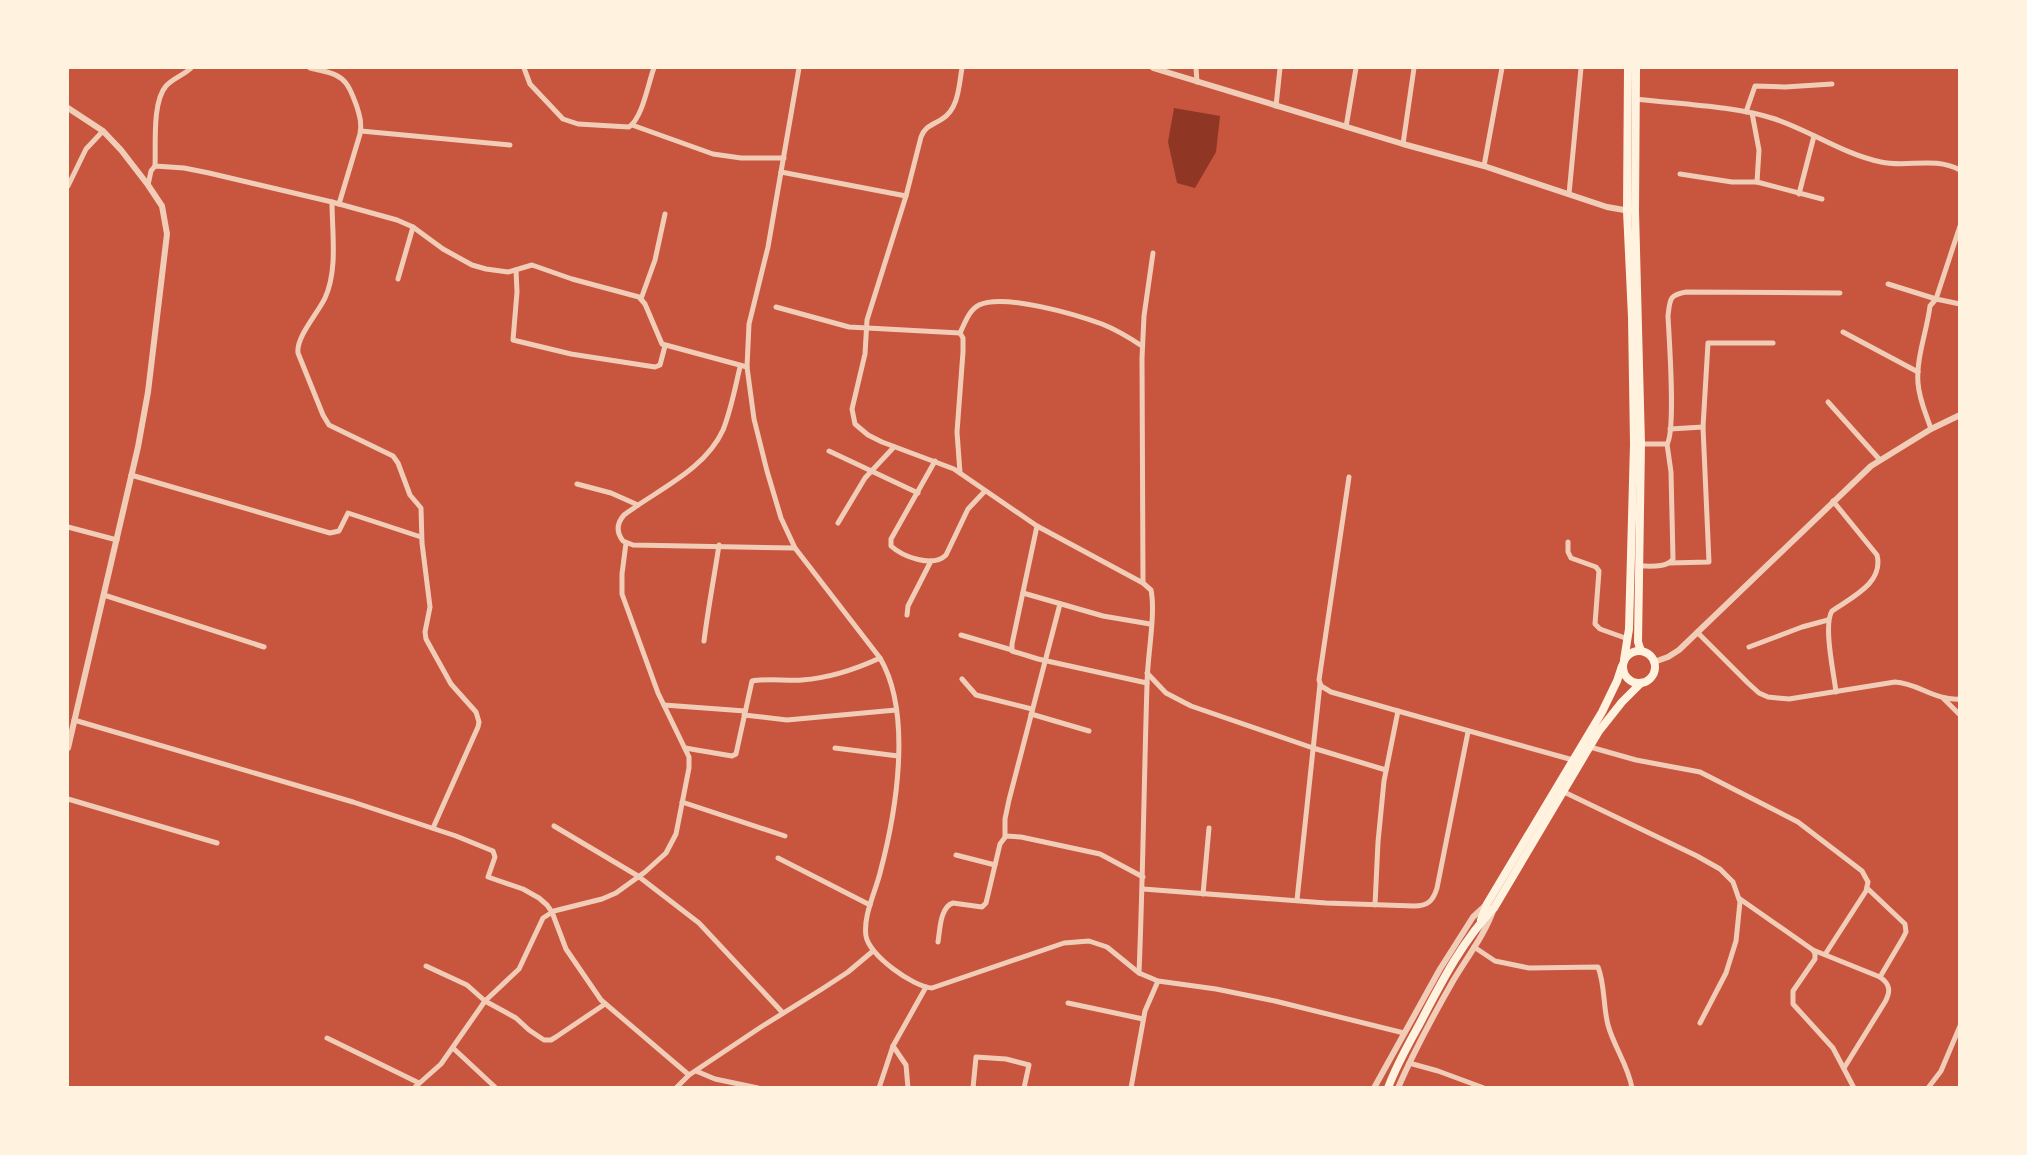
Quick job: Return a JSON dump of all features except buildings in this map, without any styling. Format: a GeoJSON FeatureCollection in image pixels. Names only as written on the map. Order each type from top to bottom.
{"type":"FeatureCollection","features":[{"type":"Feature","properties":{"kind":"main road"},"geometry":{"type":"LineString","coordinates":[[1388,1088],[1399,1062],[1440,987],[1480,922],[1487,904],[1608,701],[1623,663],[1628,639],[1634,444],[1628,68]]}},
{"type":"Feature","properties":{"kind":"main road"},"geometry":{"type":"LineString","coordinates":[[1636,68],[1631,211],[1641,444],[1638,642],[1641,651]]}},
{"type":"Feature","properties":{"kind":"main road"},"geometry":{"type":"LineString","coordinates":[[1480,922],[1494,908],[1609,718],[1641,683],[1654,673],[1654,662],[1649,655],[1641,651],[1631,652],[1623,663],[1623,672],[1630,680],[1641,683]]}},
{"type":"Feature","properties":{"kind":"street"},"geometry":{"type":"LineString","coordinates":[[148,185],[151,171],[155,166],[159,97],[169,83],[191,68]]}},
{"type":"Feature","properties":{"kind":"street"},"geometry":{"type":"LineString","coordinates":[[310,68],[333,74],[347,83],[362,122],[339,204]]}},
{"type":"Feature","properties":{"kind":"street"},"geometry":{"type":"LineString","coordinates":[[524,68],[530,84],[567,121],[588,125],[626,127],[632,125],[713,154],[742,158],[784,158]]}},
{"type":"Feature","properties":{"kind":"street"},"geometry":{"type":"LineString","coordinates":[[632,125],[645,96],[654,68]]}},
{"type":"Feature","properties":{"kind":"street"},"geometry":{"type":"LineString","coordinates":[[799,68],[768,247],[749,324],[747,368],[754,419],[781,518],[795,548],[880,658],[888,672],[896,710],[898,756],[894,805],[886,849],[870,905],[866,934],[873,951],[908,979],[926,988],[938,987],[1064,943],[1081,940],[1106,947],[1139,973],[1158,981],[1216,989],[1276,1001],[1404,1033]]}},
{"type":"Feature","properties":{"kind":"street"},"geometry":{"type":"LineString","coordinates":[[962,68],[959,89],[952,108],[942,120],[925,129],[921,137],[906,196],[866,328],[865,354],[853,404],[852,417],[860,429],[882,442],[935,461],[960,473],[1037,526],[1143,582],[1151,590],[1139,973]]}},
{"type":"Feature","properties":{"kind":"street"},"geometry":{"type":"LineString","coordinates":[[1153,68],[1631,211]]}},
{"type":"Feature","properties":{"kind":"street"},"geometry":{"type":"LineString","coordinates":[[1196,68],[1197,82]]}},
{"type":"Feature","properties":{"kind":"street"},"geometry":{"type":"LineString","coordinates":[[1276,106],[1280,68]]}},
{"type":"Feature","properties":{"kind":"street"},"geometry":{"type":"LineString","coordinates":[[1346,127],[1356,68]]}},
{"type":"Feature","properties":{"kind":"street"},"geometry":{"type":"LineString","coordinates":[[1403,144],[1414,68]]}},
{"type":"Feature","properties":{"kind":"street"},"geometry":{"type":"LineString","coordinates":[[1484,166],[1502,68]]}},
{"type":"Feature","properties":{"kind":"street"},"geometry":{"type":"LineString","coordinates":[[1569,194],[1581,68]]}},
{"type":"Feature","properties":{"kind":"street"},"geometry":{"type":"LineString","coordinates":[[1757,182],[1758,150],[1749,112],[1754,86],[1784,87],[1832,84]]}},
{"type":"Feature","properties":{"kind":"street"},"geometry":{"type":"LineString","coordinates":[[1636,99],[1749,112],[1776,119],[1881,162],[1935,162],[1960,170]]}},
{"type":"Feature","properties":{"kind":"street"},"geometry":{"type":"LineString","coordinates":[[68,108],[103,131],[121,150],[162,206],[167,234],[148,392],[117,540],[68,748]]}},
{"type":"Feature","properties":{"kind":"street"},"geometry":{"type":"LineString","coordinates":[[68,186],[86,149],[103,131]]}},
{"type":"Feature","properties":{"kind":"street"},"geometry":{"type":"LineString","coordinates":[[361,131],[510,145]]}},
{"type":"Feature","properties":{"kind":"street"},"geometry":{"type":"LineString","coordinates":[[1799,194],[1814,136]]}},
{"type":"Feature","properties":{"kind":"street"},"geometry":{"type":"LineString","coordinates":[[155,166],[209,173],[332,202],[397,220],[414,227],[443,249],[472,265],[498,271],[516,270],[528,265],[538,266],[572,279],[641,299],[645,304],[659,342],[665,346],[680,348],[747,368]]}},
{"type":"Feature","properties":{"kind":"street"},"geometry":{"type":"LineString","coordinates":[[781,172],[906,196]]}},
{"type":"Feature","properties":{"kind":"street"},"geometry":{"type":"LineString","coordinates":[[1680,174],[1732,182],[1757,182],[1822,199]]}},
{"type":"Feature","properties":{"kind":"street"},"geometry":{"type":"LineString","coordinates":[[332,202],[332,256],[329,288],[298,343],[298,353],[323,415],[329,425],[396,459],[407,490],[421,508],[422,537],[430,607],[426,639],[450,684],[476,712],[479,722],[433,828]]}},
{"type":"Feature","properties":{"kind":"street"},"geometry":{"type":"LineString","coordinates":[[641,299],[655,260],[665,214]]}},
{"type":"Feature","properties":{"kind":"street"},"geometry":{"type":"LineString","coordinates":[[1931,428],[1921,400],[1918,372],[1930,306],[1936,299],[1960,226]]}},
{"type":"Feature","properties":{"kind":"street"},"geometry":{"type":"LineString","coordinates":[[398,279],[414,227]]}},
{"type":"Feature","properties":{"kind":"street"},"geometry":{"type":"LineString","coordinates":[[1143,582],[1142,346],[1144,316],[1153,254]]}},
{"type":"Feature","properties":{"kind":"street"},"geometry":{"type":"LineString","coordinates":[[516,270],[517,292],[513,340],[571,354],[655,367],[660,365],[665,346]]}},
{"type":"Feature","properties":{"kind":"street"},"geometry":{"type":"LineString","coordinates":[[1888,284],[1936,299],[1960,304]]}},
{"type":"Feature","properties":{"kind":"street"},"geometry":{"type":"LineString","coordinates":[[1669,563],[1673,559],[1671,472],[1667,444],[1670,438],[1668,316],[1670,300],[1673,296],[1686,292],[1840,293]]}},
{"type":"Feature","properties":{"kind":"street"},"geometry":{"type":"LineString","coordinates":[[960,333],[967,317],[974,309],[986,303],[1002,302],[1041,307],[1101,324],[1118,331],[1142,346]]}},
{"type":"Feature","properties":{"kind":"street"},"geometry":{"type":"LineString","coordinates":[[776,307],[844,326],[960,333]]}},
{"type":"Feature","properties":{"kind":"street"},"geometry":{"type":"LineString","coordinates":[[1843,332],[1918,372]]}},
{"type":"Feature","properties":{"kind":"street"},"geometry":{"type":"LineString","coordinates":[[960,333],[963,338],[963,352],[956,432],[960,473]]}},
{"type":"Feature","properties":{"kind":"street"},"geometry":{"type":"LineString","coordinates":[[1640,566],[1709,562],[1703,427],[1708,343],[1773,343]]}},
{"type":"Feature","properties":{"kind":"street"},"geometry":{"type":"LineString","coordinates":[[414,1088],[437,1069],[485,1000],[519,969],[531,947],[540,923],[552,912],[602,899],[616,893],[653,865],[669,848],[676,834],[690,768],[689,757],[651,676],[622,594],[622,574],[626,543],[619,534],[619,521],[624,514],[692,467],[711,450],[723,430],[740,367]]}},
{"type":"Feature","properties":{"kind":"street"},"geometry":{"type":"LineString","coordinates":[[1828,402],[1880,460]]}},
{"type":"Feature","properties":{"kind":"street"},"geometry":{"type":"LineString","coordinates":[[1654,662],[1668,657],[1679,650],[1833,501],[1880,460],[1931,428],[1960,415]]}},
{"type":"Feature","properties":{"kind":"street"},"geometry":{"type":"LineString","coordinates":[[1670,429],[1703,427]]}},
{"type":"Feature","properties":{"kind":"street"},"geometry":{"type":"LineString","coordinates":[[1641,444],[1667,444]]}},
{"type":"Feature","properties":{"kind":"street"},"geometry":{"type":"LineString","coordinates":[[838,523],[861,484],[894,447]]}},
{"type":"Feature","properties":{"kind":"street"},"geometry":{"type":"LineString","coordinates":[[829,451],[918,493]]}},
{"type":"Feature","properties":{"kind":"street"},"geometry":{"type":"LineString","coordinates":[[935,461],[892,539],[891,546],[901,553],[931,561],[940,560],[946,555],[968,509],[985,491]]}},
{"type":"Feature","properties":{"kind":"street"},"geometry":{"type":"LineString","coordinates":[[131,475],[330,533],[338,531],[348,513],[422,537]]}},
{"type":"Feature","properties":{"kind":"street"},"geometry":{"type":"LineString","coordinates":[[1297,900],[1320,684],[1349,478]]}},
{"type":"Feature","properties":{"kind":"street"},"geometry":{"type":"LineString","coordinates":[[577,484],[611,493],[638,505]]}},
{"type":"Feature","properties":{"kind":"street"},"geometry":{"type":"LineString","coordinates":[[1833,501],[1877,555],[1879,564],[1876,575],[1870,584],[1832,611],[1828,620],[1836,692]]}},
{"type":"Feature","properties":{"kind":"street"},"geometry":{"type":"LineString","coordinates":[[1012,650],[1037,526]]}},
{"type":"Feature","properties":{"kind":"street"},"geometry":{"type":"LineString","coordinates":[[68,527],[117,540]]}},
{"type":"Feature","properties":{"kind":"street"},"geometry":{"type":"LineString","coordinates":[[1568,542],[1568,552],[1571,558],[1596,567],[1599,570],[1595,624],[1600,629],[1628,639]]}},
{"type":"Feature","properties":{"kind":"street"},"geometry":{"type":"LineString","coordinates":[[626,543],[795,548]]}},
{"type":"Feature","properties":{"kind":"street"},"geometry":{"type":"LineString","coordinates":[[704,642],[719,545]]}},
{"type":"Feature","properties":{"kind":"street"},"geometry":{"type":"LineString","coordinates":[[907,615],[908,606],[931,561]]}},
{"type":"Feature","properties":{"kind":"street"},"geometry":{"type":"LineString","coordinates":[[1023,593],[1103,616],[1150,624]]}},
{"type":"Feature","properties":{"kind":"street"},"geometry":{"type":"LineString","coordinates":[[104,595],[264,647]]}},
{"type":"Feature","properties":{"kind":"street"},"geometry":{"type":"LineString","coordinates":[[938,942],[944,911],[948,904],[984,906],[1000,844],[1005,837],[1005,819],[1009,800],[1060,604]]}},
{"type":"Feature","properties":{"kind":"street"},"geometry":{"type":"LineString","coordinates":[[1749,647],[1802,627],[1828,620]]}},
{"type":"Feature","properties":{"kind":"street"},"geometry":{"type":"LineString","coordinates":[[1697,632],[1748,683],[1763,695],[1775,698],[1789,698],[1903,683],[1943,698],[1960,699]]}},
{"type":"Feature","properties":{"kind":"street"},"geometry":{"type":"LineString","coordinates":[[961,635],[1012,650],[1018,654],[1147,683]]}},
{"type":"Feature","properties":{"kind":"street"},"geometry":{"type":"LineString","coordinates":[[685,748],[734,755],[737,753],[751,682],[754,680],[779,681],[826,678],[847,672],[880,658]]}},
{"type":"Feature","properties":{"kind":"street"},"geometry":{"type":"LineString","coordinates":[[1147,673],[1166,693],[1191,706],[1313,748],[1386,770]]}},
{"type":"Feature","properties":{"kind":"street"},"geometry":{"type":"LineString","coordinates":[[962,679],[976,695],[1089,731]]}},
{"type":"Feature","properties":{"kind":"street"},"geometry":{"type":"LineString","coordinates":[[1320,684],[1331,692],[1572,760]]}},
{"type":"Feature","properties":{"kind":"street"},"geometry":{"type":"LineString","coordinates":[[1943,698],[1960,714]]}},
{"type":"Feature","properties":{"kind":"street"},"geometry":{"type":"LineString","coordinates":[[664,706],[744,713],[787,720],[896,710]]}},
{"type":"Feature","properties":{"kind":"street"},"geometry":{"type":"LineString","coordinates":[[1375,905],[1378,842],[1386,770],[1398,712]]}},
{"type":"Feature","properties":{"kind":"street"},"geometry":{"type":"LineString","coordinates":[[74,720],[290,782],[433,828],[493,851],[495,857],[488,877],[523,889],[539,898],[552,912],[566,949],[605,1004],[689,1075]]}},
{"type":"Feature","properties":{"kind":"street"},"geometry":{"type":"LineString","coordinates":[[1143,889],[1375,905],[1419,906],[1430,903],[1433,899],[1468,732]]}},
{"type":"Feature","properties":{"kind":"street"},"geometry":{"type":"LineString","coordinates":[[1590,747],[1636,760],[1695,770],[1739,790],[1804,826],[1862,870],[1867,877],[1867,888],[1826,953]]}},
{"type":"Feature","properties":{"kind":"street"},"geometry":{"type":"LineString","coordinates":[[836,748],[898,756]]}},
{"type":"Feature","properties":{"kind":"street"},"geometry":{"type":"LineString","coordinates":[[1564,792],[1720,869],[1733,882],[1740,899],[1739,927],[1731,960],[1700,1023]]}},
{"type":"Feature","properties":{"kind":"street"},"geometry":{"type":"LineString","coordinates":[[68,799],[217,843]]}},
{"type":"Feature","properties":{"kind":"street"},"geometry":{"type":"LineString","coordinates":[[682,802],[785,836]]}},
{"type":"Feature","properties":{"kind":"street"},"geometry":{"type":"LineString","coordinates":[[554,826],[638,876],[703,928],[783,1013]]}},
{"type":"Feature","properties":{"kind":"street"},"geometry":{"type":"LineString","coordinates":[[1203,894],[1209,828]]}},
{"type":"Feature","properties":{"kind":"street"},"geometry":{"type":"LineString","coordinates":[[1005,837],[1021,837],[1084,850],[1113,860],[1143,877]]}},
{"type":"Feature","properties":{"kind":"street"},"geometry":{"type":"LineString","coordinates":[[956,856],[995,865]]}},
{"type":"Feature","properties":{"kind":"street"},"geometry":{"type":"LineString","coordinates":[[778,858],[870,905]]}},
{"type":"Feature","properties":{"kind":"street"},"geometry":{"type":"LineString","coordinates":[[1867,888],[1905,924],[1906,932],[1904,938],[1880,977]]}},
{"type":"Feature","properties":{"kind":"street"},"geometry":{"type":"LineString","coordinates":[[1740,899],[1813,950],[1826,953],[1887,981],[1889,994],[1844,1068]]}},
{"type":"Feature","properties":{"kind":"street"},"geometry":{"type":"LineString","coordinates":[[1374,1088],[1440,969],[1473,917],[1487,904]]}},
{"type":"Feature","properties":{"kind":"street"},"geometry":{"type":"LineString","coordinates":[[1398,1088],[1409,1063],[1453,981],[1488,925],[1494,908]]}},
{"type":"Feature","properties":{"kind":"street"},"geometry":{"type":"LineString","coordinates":[[1474,947],[1495,961],[1529,968],[1598,966],[1608,1026],[1616,1049],[1628,1072],[1632,1088]]}},
{"type":"Feature","properties":{"kind":"street"},"geometry":{"type":"LineString","coordinates":[[1813,950],[1815,956],[1793,991],[1793,1004],[1832,1048],[1854,1088]]}},
{"type":"Feature","properties":{"kind":"street"},"geometry":{"type":"LineString","coordinates":[[676,1088],[689,1075],[848,972],[873,951]]}},
{"type":"Feature","properties":{"kind":"street"},"geometry":{"type":"LineString","coordinates":[[426,966],[467,985],[485,1000],[516,1018],[544,1040],[556,1037],[605,1004]]}},
{"type":"Feature","properties":{"kind":"street"},"geometry":{"type":"LineString","coordinates":[[1131,1088],[1147,1003],[1158,981]]}},
{"type":"Feature","properties":{"kind":"street"},"geometry":{"type":"LineString","coordinates":[[879,1088],[893,1046],[926,988]]}},
{"type":"Feature","properties":{"kind":"street"},"geometry":{"type":"LineString","coordinates":[[1068,1003],[1143,1019]]}},
{"type":"Feature","properties":{"kind":"street"},"geometry":{"type":"LineString","coordinates":[[1928,1088],[1941,1071],[1960,1026]]}},
{"type":"Feature","properties":{"kind":"street"},"geometry":{"type":"LineString","coordinates":[[327,1038],[420,1083]]}},
{"type":"Feature","properties":{"kind":"street"},"geometry":{"type":"LineString","coordinates":[[893,1046],[906,1065],[908,1088]]}},
{"type":"Feature","properties":{"kind":"street"},"geometry":{"type":"LineString","coordinates":[[453,1048],[496,1088]]}},
{"type":"Feature","properties":{"kind":"street"},"geometry":{"type":"LineString","coordinates":[[973,1088],[976,1057],[1006,1059],[1029,1065],[1024,1088]]}},
{"type":"Feature","properties":{"kind":"street"},"geometry":{"type":"LineString","coordinates":[[1409,1063],[1438,1071],[1484,1088]]}},
{"type":"Feature","properties":{"kind":"street"},"geometry":{"type":"LineString","coordinates":[[696,1071],[721,1081],[758,1088]]}},
{"type":"Feature","properties":{"kind":"shaded area"},"geometry":{"type":"Polygon","coordinates":[[[1174,108],[1220,116],[1216,152],[1195,188],[1177,183],[1168,142],[1174,108]]]}}]}
